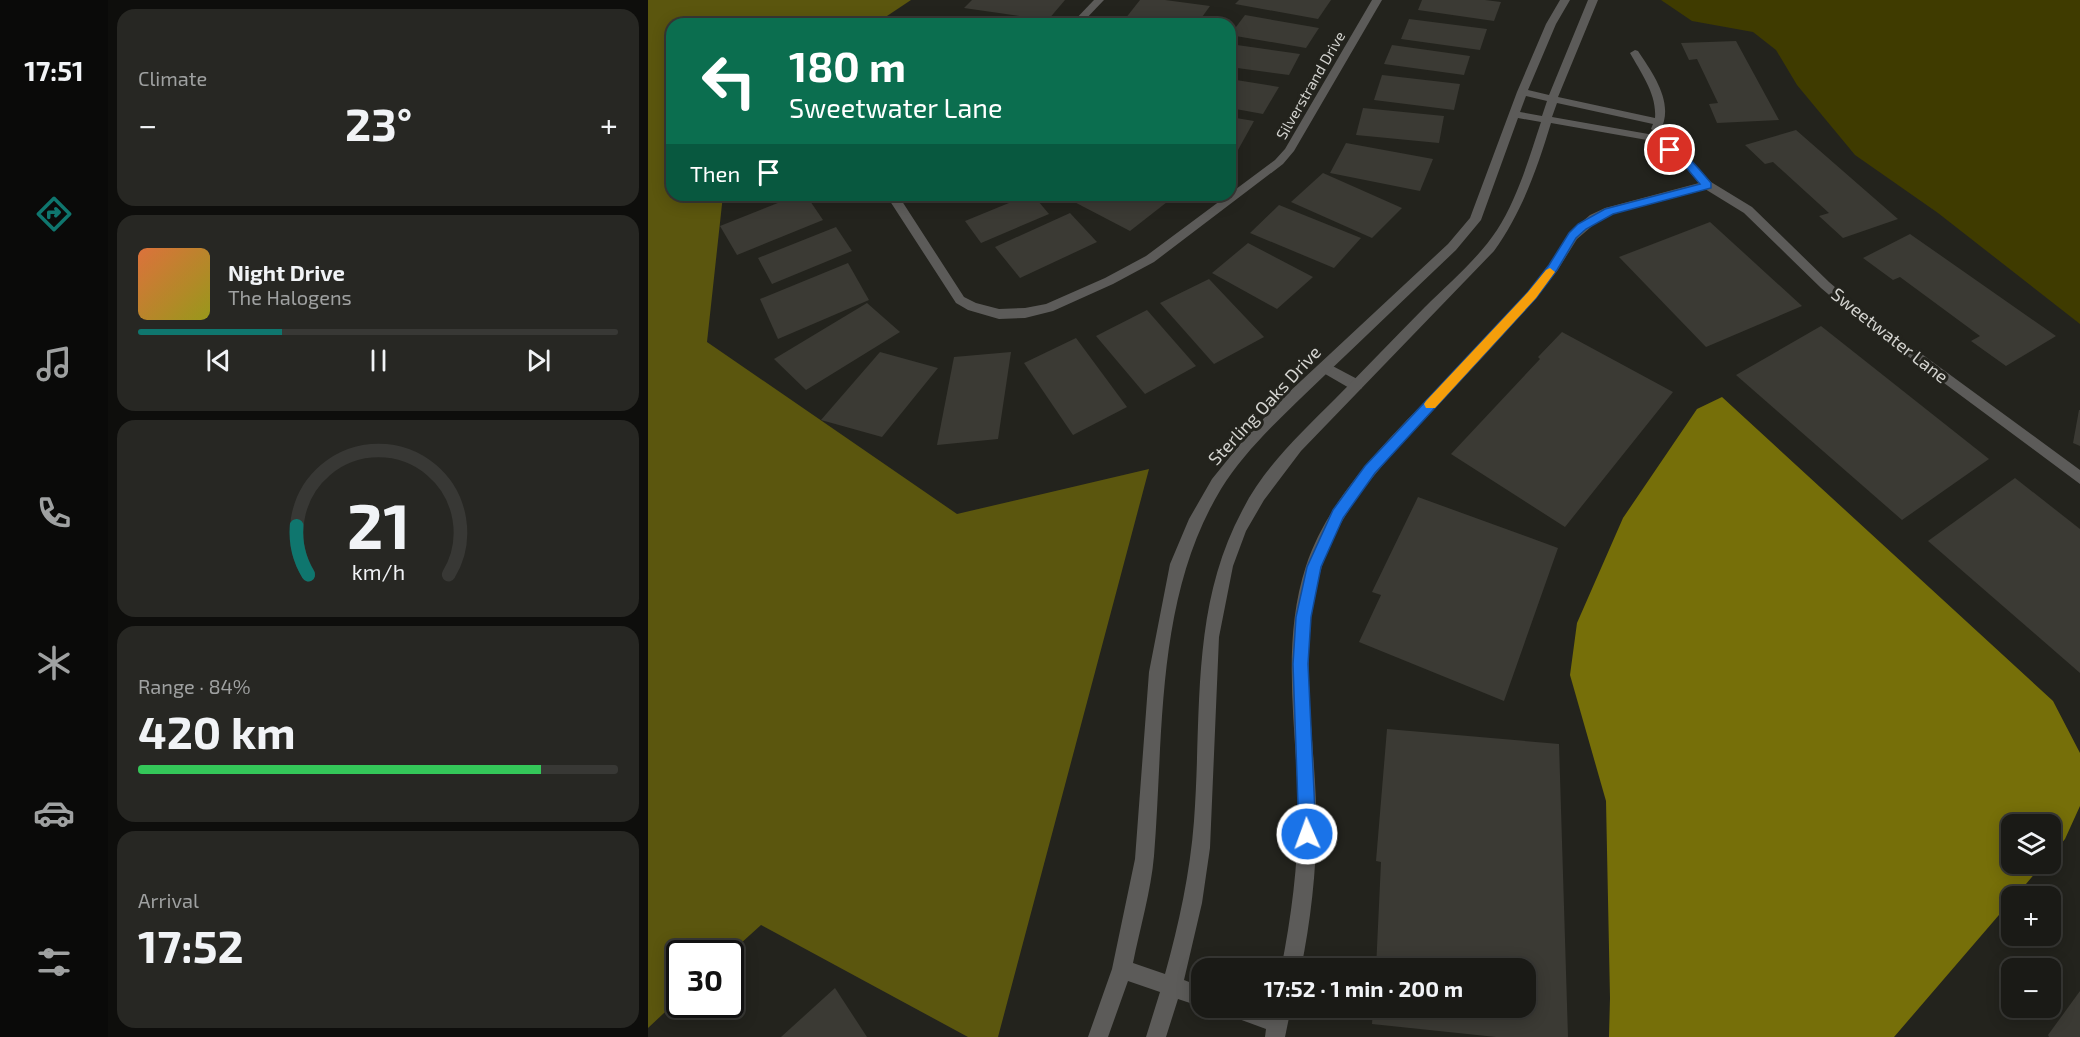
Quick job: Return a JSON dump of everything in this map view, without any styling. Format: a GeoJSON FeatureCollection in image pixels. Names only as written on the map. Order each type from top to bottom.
{"type":"FeatureCollection","features":[{"type":"Feature","properties":{"kind":"street"},"geometry":{"type":"LineString","coordinates":[[1082,18],[1099,0]]}},
{"type":"Feature","properties":{"kind":"street","name":"Silverstrand Drive"},"geometry":{"type":"LineString","coordinates":[[1236,194],[1279,162],[1289,151],[1377,0]]}},
{"type":"Feature","properties":{"kind":"street","name":"Sterling Oaks Drive"},"geometry":{"type":"LineString","coordinates":[[1098,1037],[1122,969],[1144,859],[1157,672],[1167,610],[1178,564],[1197,519],[1217,483],[1251,441],[1325,367],[1452,247],[1474,220],[1487,192],[1522,92],[1551,24],[1565,0]]}},
{"type":"Feature","properties":{"kind":"street"},"geometry":{"type":"LineString","coordinates":[[1156,1037],[1173,987],[1197,879],[1203,819],[1206,701],[1211,631],[1223,576],[1239,531],[1271,477],[1302,439],[1490,248],[1509,220],[1522,193],[1553,98],[1593,0]]}},
{"type":"Feature","properties":{"kind":"street"},"geometry":{"type":"LineString","coordinates":[[1635,53],[1660,100],[1660,122],[1650,137]]}},
{"type":"Feature","properties":{"kind":"street"},"geometry":{"type":"LineString","coordinates":[[1522,92],[1660,122]]}},
{"type":"Feature","properties":{"kind":"street","name":"Sweetwater Lane"},"geometry":{"type":"LineString","coordinates":[[1515,114],[1650,137],[1688,164],[1707,185],[1748,210],[1825,285],[1859,314],[2080,478]]}},
{"type":"Feature","properties":{"kind":"street"},"geometry":{"type":"LineString","coordinates":[[1293,958],[1307,834],[1301,664],[1304,617],[1314,567],[1338,514],[1370,470],[1532,295],[1553,268],[1572,236],[1582,226],[1609,212],[1707,185]]}},
{"type":"Feature","properties":{"kind":"street","name":"Silverstrand Drive"},"geometry":{"type":"LineString","coordinates":[[896,201],[960,300],[972,307],[999,314],[1025,314],[1049,308],[1109,281],[1150,259],[1227,201]]}},
{"type":"Feature","properties":{"kind":"street"},"geometry":{"type":"LineString","coordinates":[[1325,367],[1356,385]]}},
{"type":"Feature","properties":{"kind":"street"},"geometry":{"type":"LineString","coordinates":[[1122,969],[1191,993]]}},
{"type":"Feature","properties":{"kind":"street"},"geometry":{"type":"LineString","coordinates":[[1264,1018],[1278,1023]]}},
{"type":"Feature","properties":{"kind":"shaded area"},"geometry":{"type":"Polygon","coordinates":[[[648,0],[911,0],[884,18],[666,18],[666,201],[722,201],[707,342],[957,514],[1149,469],[998,1037],[968,1037],[761,925],[744,940],[666,940],[666,1011],[648,1028],[648,0]]]}},
{"type":"Feature","properties":{"kind":"shaded area"},"geometry":{"type":"Polygon","coordinates":[[[1661,0],[2080,0],[2080,324],[1938,213],[1855,155],[1797,85],[1776,50],[1753,32],[1692,21],[1661,0]]]}},
{"type":"Feature","properties":{"kind":"shaded area"},"geometry":{"type":"Polygon","coordinates":[[[1722,397],[2053,701],[2080,753],[2080,806],[2065,839],[2061,844],[2061,814],[2001,814],[2001,874],[2035,874],[2024,886],[2001,886],[2001,913],[1894,1037],[1609,1037],[1606,801],[1570,675],[1577,623],[1623,518],[1697,409],[1722,397]]]}},
{"type":"Feature","properties":{"kind":"building"},"geometry":{"type":"Polygon","coordinates":[[[972,0],[1065,0],[1050,18],[1034,18],[964,8],[972,0]]]}},
{"type":"Feature","properties":{"kind":"building"},"geometry":{"type":"Polygon","coordinates":[[[1140,0],[1165,0],[1210,6],[1201,18],[1126,18],[1140,0]]]}},
{"type":"Feature","properties":{"kind":"building"},"geometry":{"type":"Polygon","coordinates":[[[1239,0],[1331,0],[1318,19],[1235,4],[1239,0]]]}},
{"type":"Feature","properties":{"kind":"building"},"geometry":{"type":"Polygon","coordinates":[[[1422,0],[1501,2],[1494,21],[1418,10],[1422,0]]]}},
{"type":"Feature","properties":{"kind":"building"},"geometry":{"type":"Polygon","coordinates":[[[1245,15],[1319,28],[1306,48],[1236,36],[1236,27],[1245,15]]]}},
{"type":"Feature","properties":{"kind":"building"},"geometry":{"type":"Polygon","coordinates":[[[1409,19],[1487,29],[1480,50],[1401,39],[1409,19]]]}},
{"type":"Feature","properties":{"kind":"building"},"geometry":{"type":"Polygon","coordinates":[[[1736,41],[1779,120],[1717,123],[1709,104],[1718,103],[1697,59],[1689,60],[1681,43],[1736,41]]]}},
{"type":"Feature","properties":{"kind":"building"},"geometry":{"type":"Polygon","coordinates":[[[1236,45],[1300,54],[1289,75],[1236,68],[1236,45]]]}},
{"type":"Feature","properties":{"kind":"building"},"geometry":{"type":"Polygon","coordinates":[[[1392,45],[1470,56],[1464,75],[1384,64],[1392,45]]]}},
{"type":"Feature","properties":{"kind":"building"},"geometry":{"type":"Polygon","coordinates":[[[1382,75],[1460,84],[1454,110],[1374,100],[1382,75]]]}},
{"type":"Feature","properties":{"kind":"building"},"geometry":{"type":"Polygon","coordinates":[[[1236,80],[1279,87],[1263,114],[1236,109],[1236,80]]]}},
{"type":"Feature","properties":{"kind":"building"},"geometry":{"type":"Polygon","coordinates":[[[1363,108],[1444,116],[1439,143],[1356,135],[1363,108]]]}},
{"type":"Feature","properties":{"kind":"building"},"geometry":{"type":"Polygon","coordinates":[[[1236,118],[1254,121],[1238,150],[1236,150],[1236,118]]]}},
{"type":"Feature","properties":{"kind":"building"},"geometry":{"type":"Polygon","coordinates":[[[1796,130],[1898,219],[1843,238],[1819,216],[1829,213],[1773,162],[1765,164],[1745,145],[1796,130]]]}},
{"type":"Feature","properties":{"kind":"building"},"geometry":{"type":"Polygon","coordinates":[[[1346,143],[1433,159],[1420,191],[1330,173],[1346,143]]]}},
{"type":"Feature","properties":{"kind":"building"},"geometry":{"type":"Polygon","coordinates":[[[1323,173],[1402,208],[1372,238],[1291,202],[1323,173]]]}},
{"type":"Feature","properties":{"kind":"building"},"geometry":{"type":"Polygon","coordinates":[[[783,201],[810,201],[823,220],[737,255],[720,226],[783,201]]]}},
{"type":"Feature","properties":{"kind":"building"},"geometry":{"type":"Polygon","coordinates":[[[1013,201],[1038,201],[1049,214],[981,243],[965,221],[1013,201]]]}},
{"type":"Feature","properties":{"kind":"building"},"geometry":{"type":"Polygon","coordinates":[[[1072,201],[1167,202],[1130,231],[1072,201]]]}},
{"type":"Feature","properties":{"kind":"building"},"geometry":{"type":"Polygon","coordinates":[[[1279,205],[1361,238],[1334,268],[1250,233],[1279,205]]]}},
{"type":"Feature","properties":{"kind":"building"},"geometry":{"type":"Polygon","coordinates":[[[1070,213],[1097,242],[1020,278],[995,247],[1070,213]]]}},
{"type":"Feature","properties":{"kind":"building"},"geometry":{"type":"Polygon","coordinates":[[[1710,222],[1802,306],[1706,347],[1619,257],[1710,222]]]}},
{"type":"Feature","properties":{"kind":"building"},"geometry":{"type":"Polygon","coordinates":[[[836,227],[852,251],[772,284],[758,258],[836,227]]]}},
{"type":"Feature","properties":{"kind":"building"},"geometry":{"type":"Polygon","coordinates":[[[1910,234],[2056,336],[2006,366],[1971,341],[1980,336],[1900,277],[1893,280],[1863,258],[1910,234]]]}},
{"type":"Feature","properties":{"kind":"building"},"geometry":{"type":"Polygon","coordinates":[[[1248,243],[1313,277],[1277,309],[1212,273],[1248,243]]]}},
{"type":"Feature","properties":{"kind":"building"},"geometry":{"type":"Polygon","coordinates":[[[848,263],[869,300],[778,339],[760,299],[848,263]]]}},
{"type":"Feature","properties":{"kind":"building"},"geometry":{"type":"Polygon","coordinates":[[[1209,279],[1264,337],[1214,364],[1160,303],[1209,279]]]}},
{"type":"Feature","properties":{"kind":"building"},"geometry":{"type":"Polygon","coordinates":[[[867,303],[900,332],[806,390],[774,359],[867,303]]]}},
{"type":"Feature","properties":{"kind":"building"},"geometry":{"type":"Polygon","coordinates":[[[1147,310],[1196,366],[1145,394],[1096,336],[1147,310]]]}},
{"type":"Feature","properties":{"kind":"building"},"geometry":{"type":"Polygon","coordinates":[[[1821,326],[1989,459],[1902,520],[1736,375],[1821,326]]]}},
{"type":"Feature","properties":{"kind":"building"},"geometry":{"type":"Polygon","coordinates":[[[1562,332],[1673,392],[1565,527],[1451,454],[1540,359],[1538,357],[1562,332]]]}},
{"type":"Feature","properties":{"kind":"building"},"geometry":{"type":"Polygon","coordinates":[[[1076,338],[1127,407],[1073,435],[1024,363],[1076,338]]]}},
{"type":"Feature","properties":{"kind":"building"},"geometry":{"type":"Polygon","coordinates":[[[880,352],[938,368],[882,437],[821,420],[880,352]]]}},
{"type":"Feature","properties":{"kind":"building"},"geometry":{"type":"Polygon","coordinates":[[[1011,352],[998,439],[937,445],[954,357],[1011,352]]]}},
{"type":"Feature","properties":{"kind":"building"},"geometry":{"type":"Polygon","coordinates":[[[2080,410],[2080,446],[2073,443],[2080,410]]]}},
{"type":"Feature","properties":{"kind":"building"},"geometry":{"type":"Polygon","coordinates":[[[2015,478],[2080,529],[2080,673],[1928,541],[2015,478]]]}},
{"type":"Feature","properties":{"kind":"building"},"geometry":{"type":"Polygon","coordinates":[[[1418,497],[1558,548],[1504,701],[1359,642],[1381,595],[1372,592],[1418,497]]]}},
{"type":"Feature","properties":{"kind":"building"},"geometry":{"type":"Polygon","coordinates":[[[1387,729],[1559,744],[1568,1037],[1496,1037],[1372,1024],[1372,1018],[1536,1018],[1536,958],[1377,958],[1381,862],[1376,861],[1387,729]]]}},
{"type":"Feature","properties":{"kind":"building"},"geometry":{"type":"Polygon","coordinates":[[[835,988],[867,1037],[781,1037],[835,988]]]}},
{"type":"Feature","properties":{"kind":"building"},"geometry":{"type":"Polygon","coordinates":[[[2080,991],[2080,1037],[2049,1037],[2048,1035],[2080,991]]]}},
{"type":"Feature","properties":{"kind":"slow traffic"},"geometry":{"type":"LineString","coordinates":[[1431,404],[1532,295],[1550,272]]}},
{"type":"Feature","properties":{"kind":"route"},"geometry":{"type":"LineString","coordinates":[[1307,834],[1301,664],[1304,617],[1314,567],[1338,514],[1370,470],[1532,295],[1553,268],[1572,236],[1582,226],[1609,212],[1707,185],[1688,164],[1670,150]]}}]}
